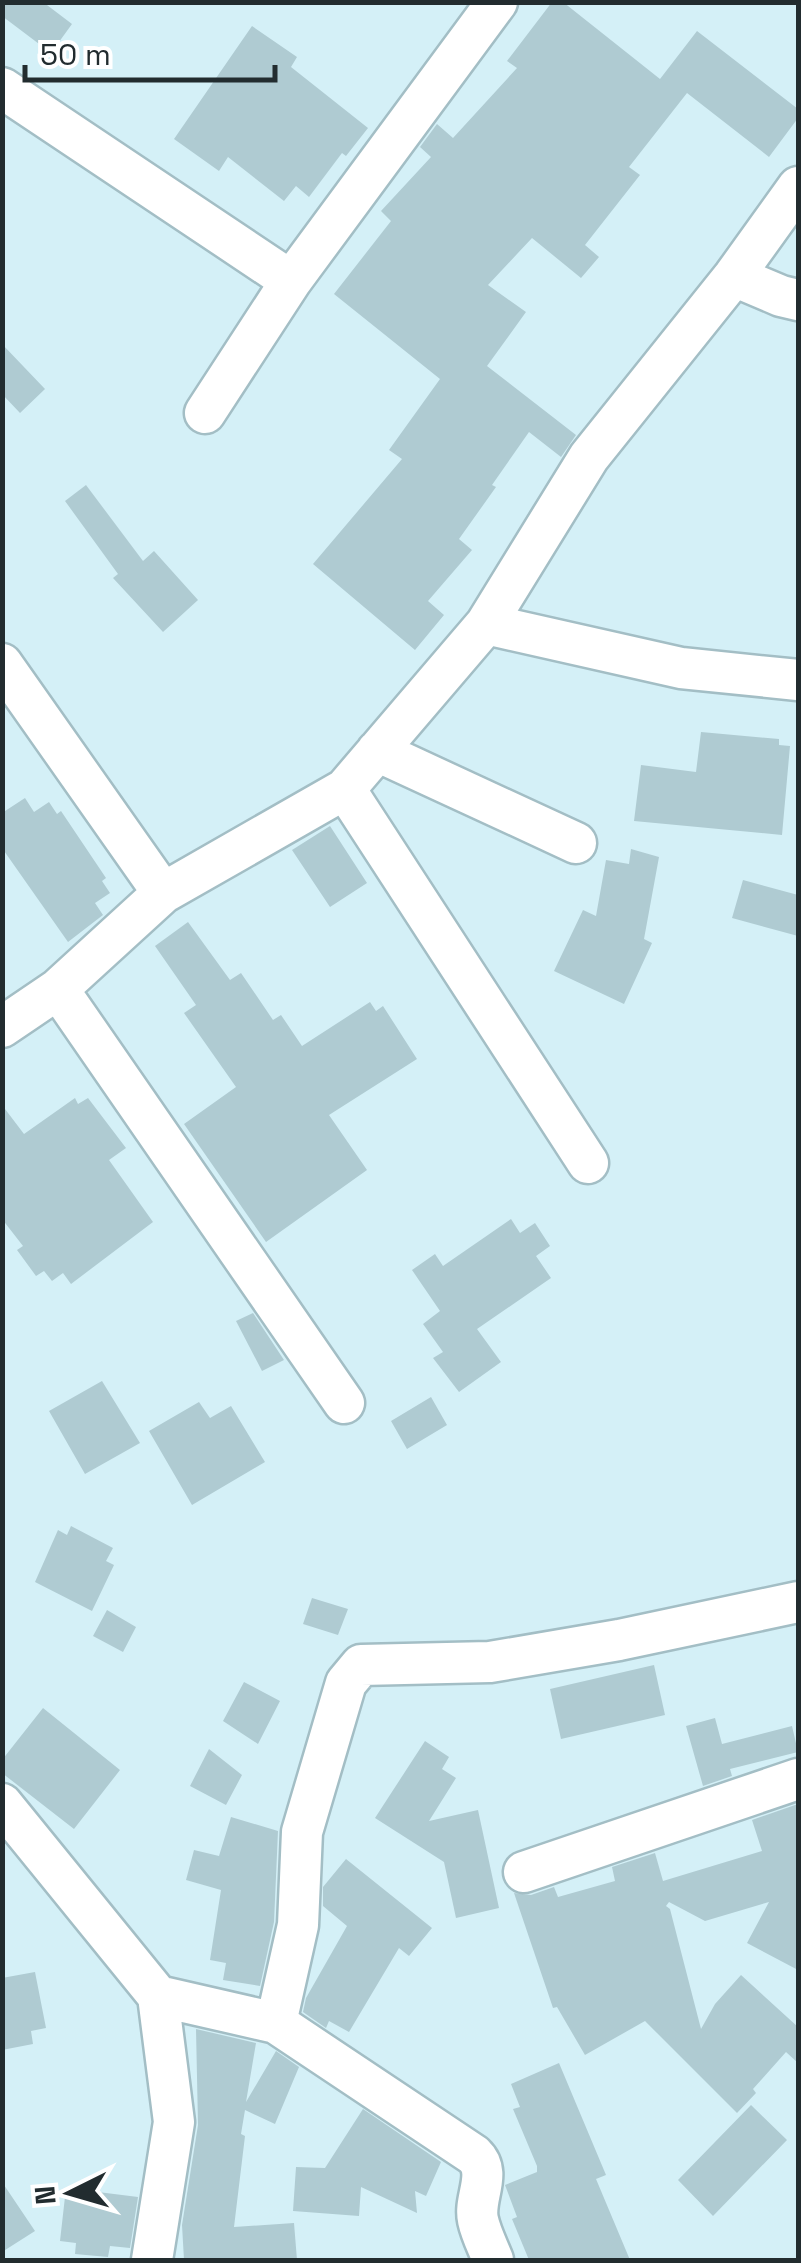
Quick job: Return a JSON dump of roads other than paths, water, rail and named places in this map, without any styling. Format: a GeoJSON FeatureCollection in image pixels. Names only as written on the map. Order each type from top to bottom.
{"type":"FeatureCollection","features":[{"type":"Feature","properties":{"kind":"street"},"geometry":{"type":"LineString","coordinates":[[205,412],[291,281],[496,2]]}},
{"type":"Feature","properties":{"kind":"street"},"geometry":{"type":"LineString","coordinates":[[2,88],[291,281]]}},
{"type":"Feature","properties":{"kind":"street"},"geometry":{"type":"LineString","coordinates":[[2,1027],[58,989],[162,893],[345,789],[486,624],[589,456],[734,276],[798,186]]}},
{"type":"Feature","properties":{"kind":"street"},"geometry":{"type":"LineString","coordinates":[[734,276],[798,300]]}},
{"type":"Feature","properties":{"kind":"street"},"geometry":{"type":"LineString","coordinates":[[486,624],[681,668],[798,680]]}},
{"type":"Feature","properties":{"kind":"street"},"geometry":{"type":"LineString","coordinates":[[2,664],[162,893]]}},
{"type":"Feature","properties":{"kind":"street"},"geometry":{"type":"LineString","coordinates":[[377,751],[576,842]]}},
{"type":"Feature","properties":{"kind":"street"},"geometry":{"type":"LineString","coordinates":[[345,789],[588,1163]]}},
{"type":"Feature","properties":{"kind":"street"},"geometry":{"type":"LineString","coordinates":[[58,989],[344,1404]]}},
{"type":"Feature","properties":{"kind":"street"},"geometry":{"type":"LineString","coordinates":[[276,2023],[298,1925],[302,1832],[346,1683],[362,1665],[490,1662],[619,1640],[798,1602]]}},
{"type":"Feature","properties":{"kind":"street"},"geometry":{"type":"LineString","coordinates":[[524,1872],[798,1779]]}},
{"type":"Feature","properties":{"kind":"street"},"geometry":{"type":"LineString","coordinates":[[2,1804],[158,1996],[174,2122],[152,2260]]}},
{"type":"Feature","properties":{"kind":"street"},"geometry":{"type":"LineString","coordinates":[[158,1996],[276,2023],[480,2160],[483,2170],[477,2216],[493,2260]]}}]}
